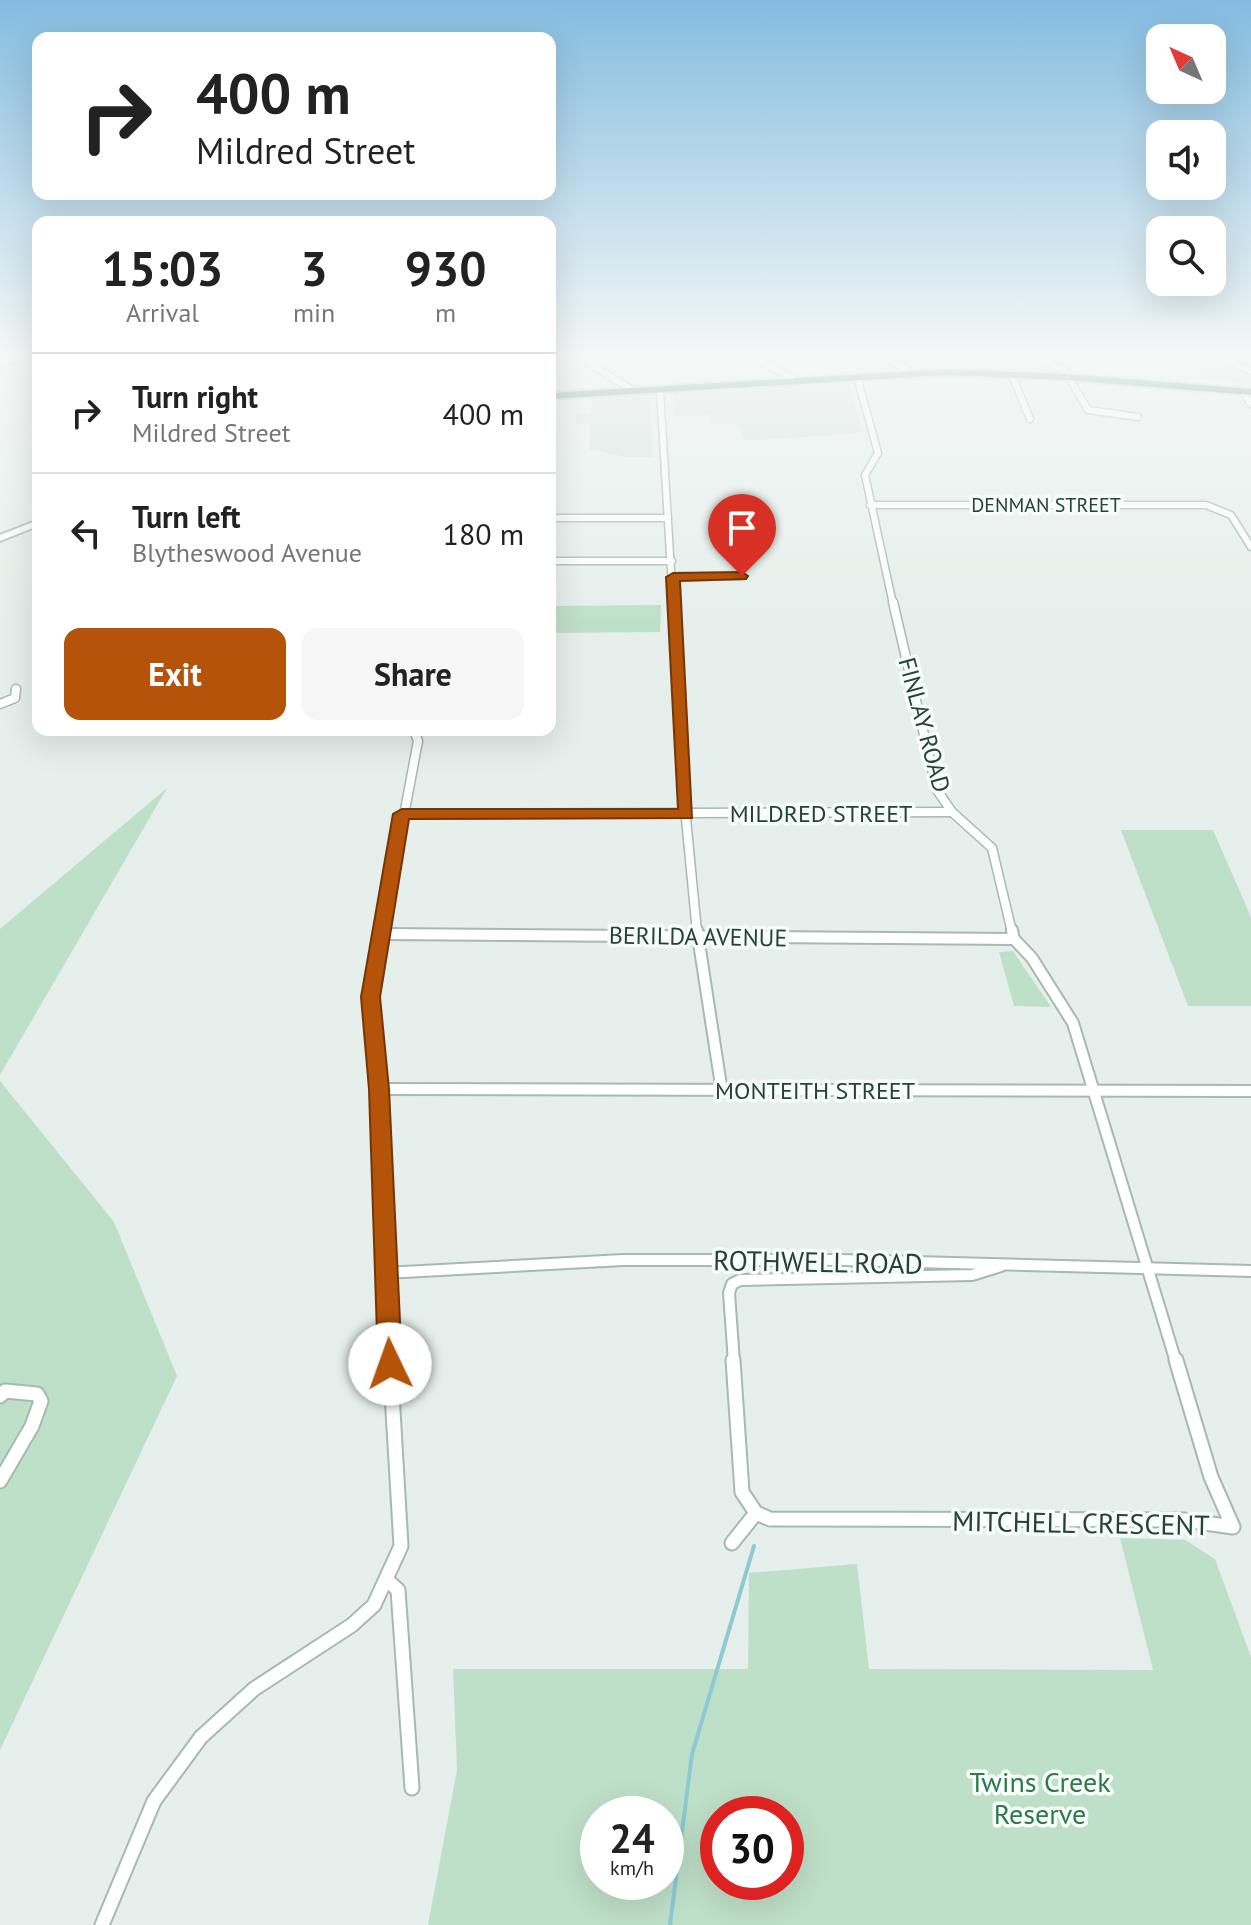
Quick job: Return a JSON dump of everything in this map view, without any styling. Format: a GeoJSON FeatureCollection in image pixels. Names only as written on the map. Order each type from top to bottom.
{"type":"FeatureCollection","features":[{"type":"Feature","properties":{"kind":"main road"},"geometry":{"type":"LineString","coordinates":[[0,538],[32,525]]}},
{"type":"Feature","properties":{"kind":"street"},"geometry":{"type":"LineString","coordinates":[[663,442],[686,815],[698,939],[722,1092]]}},
{"type":"Feature","properties":{"kind":"street","name":"FINLAY ROAD"},"geometry":{"type":"LineString","coordinates":[[875,442],[878,453],[865,475],[870,505],[937,790],[952,812],[992,848],[1014,939],[1032,958],[1073,1023],[1148,1271]]}},
{"type":"Feature","properties":{"kind":"street","name":"DENMAN STREET"},"geometry":{"type":"LineString","coordinates":[[870,505],[1199,505],[1221,509],[1234,519],[1250,542]]}},
{"type":"Feature","properties":{"kind":"street"},"geometry":{"type":"LineString","coordinates":[[556,518],[668,518]]}},
{"type":"Feature","properties":{"kind":"street"},"geometry":{"type":"LineString","coordinates":[[556,561],[672,561]]}},
{"type":"Feature","properties":{"kind":"street"},"geometry":{"type":"LineString","coordinates":[[673,577],[742,576]]}},
{"type":"Feature","properties":{"kind":"street"},"geometry":{"type":"LineString","coordinates":[[0,704],[15,698],[16,689]]}},
{"type":"Feature","properties":{"kind":"street"},"geometry":{"type":"LineString","coordinates":[[102,1925],[154,1801],[201,1737],[254,1689],[352,1625],[374,1605],[388,1581],[401,1546],[385,1273],[379,1089],[370,997],[418,741],[416,736]]}},
{"type":"Feature","properties":{"kind":"street","name":"MILDRED STREET"},"geometry":{"type":"LineString","coordinates":[[402,814],[952,812]]}},
{"type":"Feature","properties":{"kind":"street","name":"BERILDA AVENUE"},"geometry":{"type":"LineString","coordinates":[[383,934],[698,939],[1014,939]]}},
{"type":"Feature","properties":{"kind":"street","name":"MONTEITH STREET"},"geometry":{"type":"LineString","coordinates":[[379,1089],[1251,1091]]}},
{"type":"Feature","properties":{"kind":"street","name":"ROTHWELL ROAD"},"geometry":{"type":"LineString","coordinates":[[385,1273],[623,1260],[841,1260],[1148,1271],[1251,1271]]}},
{"type":"Feature","properties":{"kind":"street"},"geometry":{"type":"LineString","coordinates":[[732,1543],[756,1513],[742,1492],[729,1293],[732,1284],[740,1280],[972,1275],[1001,1266]]}},
{"type":"Feature","properties":{"kind":"street","name":"MITCHELL CRESCENT"},"geometry":{"type":"LineString","coordinates":[[756,1513],[770,1519],[1184,1520],[1233,1527],[1211,1477],[1148,1271]]}},
{"type":"Feature","properties":{"kind":"street"},"geometry":{"type":"LineString","coordinates":[[0,1396],[5,1391],[37,1394],[41,1401],[32,1426],[0,1481]]}},
{"type":"Feature","properties":{"kind":"street"},"geometry":{"type":"LineString","coordinates":[[388,1581],[398,1590],[412,1788]]}},
{"type":"Feature","properties":{"kind":"shaded area"},"geometry":{"type":"Polygon","coordinates":[[[589,442],[652,442],[653,457],[626,457],[589,449],[589,442]]]}},
{"type":"Feature","properties":{"kind":"green space"},"geometry":{"type":"Polygon","coordinates":[[[661,605],[660,632],[556,633],[556,606],[661,605]]]}},
{"type":"Feature","properties":{"kind":"green space"},"geometry":{"type":"Polygon","coordinates":[[[167,788],[0,1075],[0,929],[167,788]]]}},
{"type":"Feature","properties":{"kind":"green space"},"geometry":{"type":"Polygon","coordinates":[[[1121,830],[1213,830],[1251,917],[1251,1006],[1188,1006],[1121,830]]]}},
{"type":"Feature","properties":{"kind":"green space"},"geometry":{"type":"Polygon","coordinates":[[[1013,951],[1051,1007],[1014,1006],[999,952],[1013,951]]]}},
{"type":"Feature","properties":{"kind":"green space"},"geometry":{"type":"Polygon","coordinates":[[[0,1081],[114,1222],[177,1376],[0,1750],[0,1081]]]}},
{"type":"Feature","properties":{"kind":"green space","name":"Twins Creek Reserve"},"geometry":{"type":"Polygon","coordinates":[[[1120,1538],[1185,1540],[1215,1559],[1251,1657],[1251,1925],[428,1925],[457,1770],[453,1669],[748,1669],[749,1573],[857,1564],[869,1669],[1153,1670],[1120,1538]]]}},
{"type":"Feature","properties":{"kind":"waterway"},"geometry":{"type":"LineString","coordinates":[[670,1925],[692,1754],[754,1546]]}},
{"type":"Feature","properties":{"kind":"route"},"geometry":{"type":"LineString","coordinates":[[390,1364],[379,1089],[370,997],[402,814],[686,815],[673,577],[742,576]]}}]}
